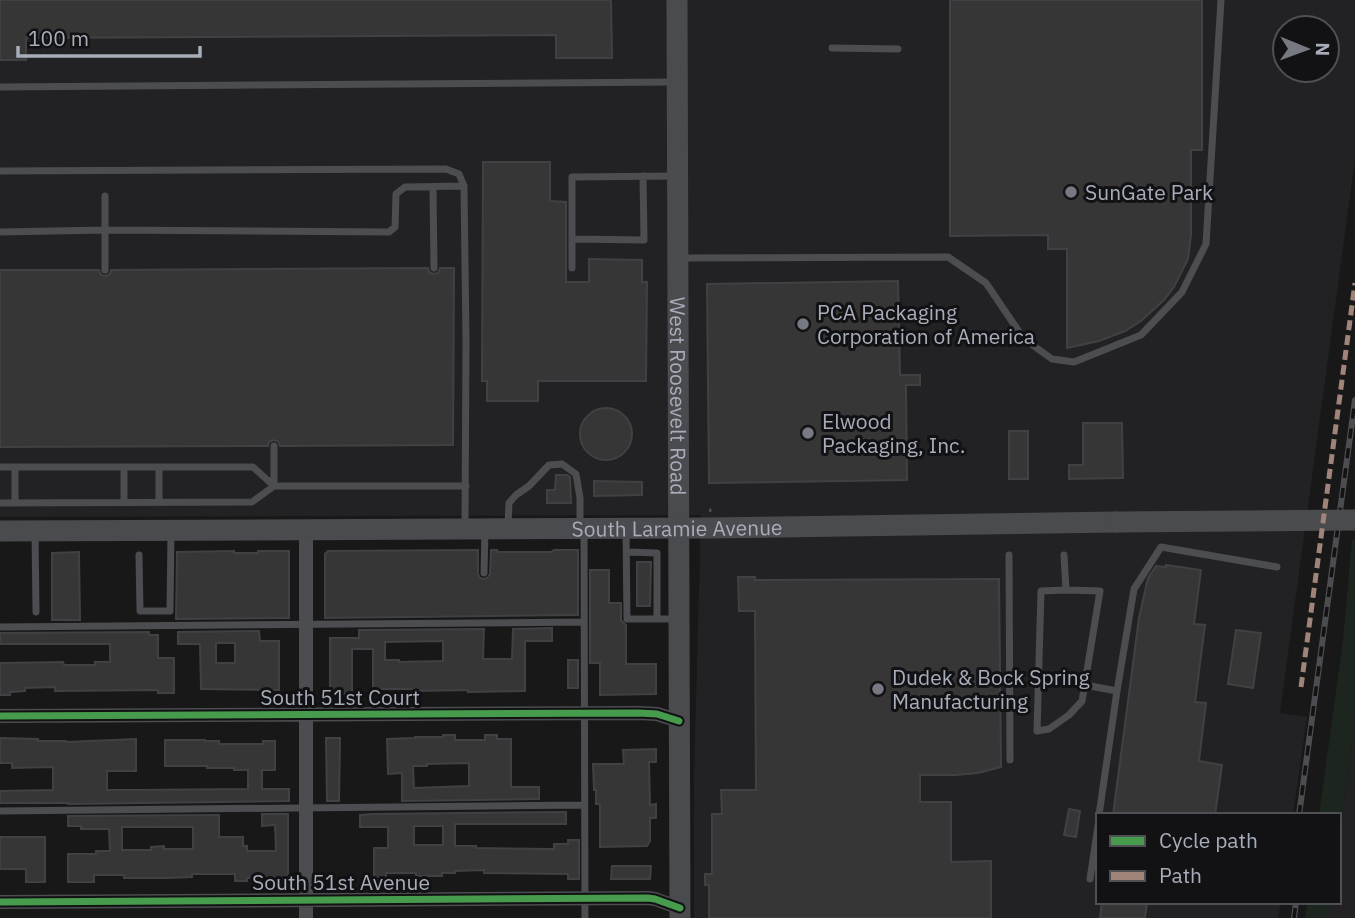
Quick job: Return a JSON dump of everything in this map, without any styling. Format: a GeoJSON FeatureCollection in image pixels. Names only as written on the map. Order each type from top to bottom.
{"type":"FeatureCollection","features":[{"type":"Feature","properties":{"kind":"main road","name":"West Roosevelt Road"},"geometry":{"type":"LineString","coordinates":[[677,0],[680,913]]}},
{"type":"Feature","properties":{"kind":"main road","name":"South Laramie Avenue"},"geometry":{"type":"LineString","coordinates":[[0,531],[582,529],[1355,520]]}},
{"type":"Feature","properties":{"kind":"street"},"geometry":{"type":"LineString","coordinates":[[306,530],[306,918]]}},
{"type":"Feature","properties":{"kind":"street","name":"South 51st Court"},"geometry":{"type":"LineString","coordinates":[[0,716],[584,713],[657,714],[679,721]]}},
{"type":"Feature","properties":{"kind":"street","name":"South 51st Avenue"},"geometry":{"type":"LineString","coordinates":[[0,902],[655,899],[680,913]]}},
{"type":"Feature","properties":{"kind":"lane"},"geometry":{"type":"LineString","coordinates":[[678,258],[948,257],[986,283],[1024,340],[1052,359],[1074,362],[1141,335],[1182,292],[1206,244],[1223,1]]}},
{"type":"Feature","properties":{"kind":"lane"},"geometry":{"type":"LineString","coordinates":[[832,48],[898,48]]}},
{"type":"Feature","properties":{"kind":"lane"},"geometry":{"type":"LineString","coordinates":[[0,87],[677,82]]}},
{"type":"Feature","properties":{"kind":"lane"},"geometry":{"type":"LineString","coordinates":[[0,171],[446,169],[459,174],[464,187],[466,486],[484,573]]}},
{"type":"Feature","properties":{"kind":"lane"},"geometry":{"type":"LineString","coordinates":[[572,239],[644,240],[643,176]]}},
{"type":"Feature","properties":{"kind":"lane"},"geometry":{"type":"LineString","coordinates":[[572,268],[572,177],[678,176]]}},
{"type":"Feature","properties":{"kind":"lane"},"geometry":{"type":"LineString","coordinates":[[0,232],[389,232],[395,227],[396,194],[405,187],[464,187]]}},
{"type":"Feature","properties":{"kind":"lane"},"geometry":{"type":"LineString","coordinates":[[433,187],[434,268]]}},
{"type":"Feature","properties":{"kind":"lane"},"geometry":{"type":"LineString","coordinates":[[105,196],[105,270]]}},
{"type":"Feature","properties":{"kind":"lane"},"geometry":{"type":"LineString","coordinates":[[274,446],[274,486]]}},
{"type":"Feature","properties":{"kind":"lane"},"geometry":{"type":"LineString","coordinates":[[508,529],[509,503],[549,465],[562,464],[576,474],[582,529],[584,622],[585,918]]}},
{"type":"Feature","properties":{"kind":"lane"},"geometry":{"type":"LineString","coordinates":[[0,467],[253,467],[274,486]]}},
{"type":"Feature","properties":{"kind":"lane"},"geometry":{"type":"LineString","coordinates":[[15,467],[16,503]]}},
{"type":"Feature","properties":{"kind":"lane"},"geometry":{"type":"LineString","coordinates":[[124,467],[124,502]]}},
{"type":"Feature","properties":{"kind":"lane"},"geometry":{"type":"LineString","coordinates":[[159,467],[159,502]]}},
{"type":"Feature","properties":{"kind":"lane"},"geometry":{"type":"LineString","coordinates":[[0,503],[252,502],[274,486],[466,486]]}},
{"type":"Feature","properties":{"kind":"lane"},"geometry":{"type":"LineString","coordinates":[[626,528],[627,619],[679,619]]}},
{"type":"Feature","properties":{"kind":"lane"},"geometry":{"type":"LineString","coordinates":[[35,531],[36,612]]}},
{"type":"Feature","properties":{"kind":"lane"},"geometry":{"type":"LineString","coordinates":[[139,555],[140,611],[170,611],[171,531]]}},
{"type":"Feature","properties":{"kind":"lane"},"geometry":{"type":"LineString","coordinates":[[1100,813],[1134,589],[1161,547],[1277,567]]}},
{"type":"Feature","properties":{"kind":"lane"},"geometry":{"type":"LineString","coordinates":[[627,552],[657,553],[657,619]]}},
{"type":"Feature","properties":{"kind":"lane"},"geometry":{"type":"LineString","coordinates":[[1009,555],[1010,760]]}},
{"type":"Feature","properties":{"kind":"lane"},"geometry":{"type":"LineString","coordinates":[[1064,555],[1066,590]]}},
{"type":"Feature","properties":{"kind":"lane"},"geometry":{"type":"LineString","coordinates":[[1066,590],[1100,591],[1082,701],[1069,715],[1049,729],[1037,732],[1041,591],[1066,590]]}},
{"type":"Feature","properties":{"kind":"lane"},"geometry":{"type":"LineString","coordinates":[[0,627],[584,622]]}},
{"type":"Feature","properties":{"kind":"lane"},"geometry":{"type":"LineString","coordinates":[[1085,685],[1117,691]]}},
{"type":"Feature","properties":{"kind":"lane"},"geometry":{"type":"LineString","coordinates":[[0,811],[584,805]]}},
{"type":"Feature","properties":{"kind":"lane"},"geometry":{"type":"LineString","coordinates":[[1090,878],[1096,840]]}},
{"type":"Feature","properties":{"kind":"path"},"geometry":{"type":"LineString","coordinates":[[710,512],[711,504]]}},
{"type":"Feature","properties":{"kind":"shaded area"},"geometry":{"type":"Polygon","coordinates":[[[0,0],[1355,0],[1355,159],[1280,713],[1307,717],[1293,813],[1096,813],[1096,904],[1281,904],[1278,918],[694,918],[694,777],[701,515],[0,517],[0,0]]]}},
{"type":"Feature","properties":{"kind":"shaded area"},"geometry":{"type":"Polygon","coordinates":[[[1352,540],[1355,540],[1355,718],[1341,826],[1341,813],[1319,813],[1343,640],[1352,540]]]}},
{"type":"Feature","properties":{"kind":"shaded area"},"geometry":{"type":"Polygon","coordinates":[[[1355,718],[1355,918],[1329,918],[1331,904],[1341,904],[1341,826],[1355,718]]]}},
{"type":"Feature","properties":{"kind":"shaded area"},"geometry":{"type":"Polygon","coordinates":[[[1307,904],[1331,904],[1329,918],[1305,918],[1307,904]]]}},
{"type":"Feature","properties":{"kind":"building"},"geometry":{"type":"Polygon","coordinates":[[[0,0],[611,0],[612,58],[556,58],[556,35],[26,38],[26,60],[0,60],[0,0]]]}},
{"type":"Feature","properties":{"kind":"building","name":"SunGate Park"},"geometry":{"type":"Polygon","coordinates":[[[950,0],[1202,0],[1202,150],[1191,150],[1191,235],[1188,259],[1164,300],[1141,321],[1125,331],[1099,341],[1067,348],[1067,249],[1048,249],[1048,235],[950,236],[950,0]]]}},
{"type":"Feature","properties":{"kind":"building"},"geometry":{"type":"Polygon","coordinates":[[[483,162],[550,162],[550,201],[566,202],[566,282],[589,282],[589,259],[642,260],[642,282],[647,282],[646,381],[538,381],[538,401],[487,401],[487,381],[482,381],[483,162]]]}},
{"type":"Feature","properties":{"kind":"building"},"geometry":{"type":"Polygon","coordinates":[[[428,268],[433,274],[438,273],[440,268],[454,268],[453,445],[280,446],[278,441],[273,440],[268,446],[0,447],[0,270],[99,270],[101,275],[106,276],[111,270],[428,268]]]}},
{"type":"Feature","properties":{"kind":"building"},"geometry":{"type":"Polygon","coordinates":[[[898,281],[900,375],[920,375],[920,385],[906,385],[907,480],[709,483],[707,284],[898,281]]]}},
{"type":"Feature","properties":{"kind":"building"},"geometry":{"type":"Polygon","coordinates":[[[606,408],[616,410],[624,416],[630,424],[630,444],[624,452],[616,458],[606,460],[596,458],[588,452],[582,444],[580,434],[582,424],[588,416],[596,410],[606,408]]]}},
{"type":"Feature","properties":{"kind":"building"},"geometry":{"type":"Polygon","coordinates":[[[1083,423],[1122,423],[1123,478],[1069,479],[1069,465],[1083,465],[1083,423]]]}},
{"type":"Feature","properties":{"kind":"building"},"geometry":{"type":"Polygon","coordinates":[[[1009,431],[1028,431],[1028,479],[1009,479],[1009,431]]]}},
{"type":"Feature","properties":{"kind":"building"},"geometry":{"type":"Polygon","coordinates":[[[556,475],[570,477],[571,503],[547,503],[547,490],[555,490],[556,475]]]}},
{"type":"Feature","properties":{"kind":"building"},"geometry":{"type":"Polygon","coordinates":[[[594,481],[642,482],[642,495],[594,496],[594,481]]]}},
{"type":"Feature","properties":{"kind":"building"},"geometry":{"type":"Polygon","coordinates":[[[478,550],[478,574],[485,579],[490,574],[491,550],[578,550],[578,615],[325,618],[325,554],[328,551],[478,550]]]}},
{"type":"Feature","properties":{"kind":"building"},"geometry":{"type":"Polygon","coordinates":[[[289,551],[289,618],[176,619],[177,552],[289,551]]]}},
{"type":"Feature","properties":{"kind":"building"},"geometry":{"type":"Polygon","coordinates":[[[79,552],[80,620],[52,620],[52,553],[79,552]]]}},
{"type":"Feature","properties":{"kind":"building"},"geometry":{"type":"Polygon","coordinates":[[[637,562],[651,562],[650,606],[637,606],[637,562]]]}},
{"type":"Feature","properties":{"kind":"building"},"geometry":{"type":"Polygon","coordinates":[[[1156,566],[1201,570],[1194,624],[1205,625],[1195,702],[1206,703],[1199,761],[1222,765],[1215,813],[1113,813],[1139,618],[1148,578],[1156,566]]]}},
{"type":"Feature","properties":{"kind":"building"},"geometry":{"type":"Polygon","coordinates":[[[590,570],[609,570],[609,603],[621,603],[621,620],[626,625],[626,664],[656,664],[656,694],[600,695],[600,663],[590,663],[590,570]]]}},
{"type":"Feature","properties":{"kind":"building"},"geometry":{"type":"Polygon","coordinates":[[[738,577],[755,577],[755,580],[999,579],[1001,767],[978,773],[920,775],[920,802],[951,802],[951,862],[991,861],[991,918],[709,918],[709,885],[705,885],[705,874],[712,874],[712,814],[722,814],[721,790],[756,790],[755,611],[739,611],[738,577]]]}},
{"type":"Feature","properties":{"kind":"building"},"geometry":{"type":"Polygon","coordinates":[[[552,628],[552,641],[525,641],[525,691],[373,689],[373,649],[352,649],[352,694],[330,694],[330,638],[359,638],[359,630],[484,629],[483,659],[512,659],[513,629],[552,628]],[[443,641],[385,642],[385,660],[443,661],[443,641]]]}},
{"type":"Feature","properties":{"kind":"building"},"geometry":{"type":"Polygon","coordinates":[[[1236,630],[1261,633],[1253,688],[1228,684],[1236,630]]]}},
{"type":"Feature","properties":{"kind":"building"},"geometry":{"type":"Polygon","coordinates":[[[259,631],[260,641],[279,641],[279,690],[201,689],[200,644],[178,644],[178,632],[259,631]],[[216,643],[216,663],[235,663],[235,643],[216,643]]]}},
{"type":"Feature","properties":{"kind":"building"},"geometry":{"type":"Polygon","coordinates":[[[149,632],[149,635],[158,635],[158,658],[174,658],[174,693],[158,693],[158,690],[55,691],[55,687],[25,688],[25,691],[0,695],[0,663],[63,662],[64,665],[95,665],[95,662],[110,662],[110,644],[0,644],[0,633],[149,632]]]}},
{"type":"Feature","properties":{"kind":"building"},"geometry":{"type":"Polygon","coordinates":[[[568,660],[578,660],[578,688],[568,688],[568,660]]]}},
{"type":"Feature","properties":{"kind":"building"},"geometry":{"type":"Polygon","coordinates":[[[455,735],[455,740],[485,740],[485,735],[497,735],[497,739],[511,739],[511,787],[539,787],[539,799],[402,801],[402,773],[388,774],[387,739],[455,735]],[[469,763],[413,766],[414,788],[469,786],[469,763]]]}},
{"type":"Feature","properties":{"kind":"building"},"geometry":{"type":"Polygon","coordinates":[[[0,738],[66,742],[136,739],[136,771],[107,771],[107,790],[248,789],[248,770],[165,766],[165,740],[219,741],[219,744],[263,744],[263,741],[275,741],[275,770],[262,770],[262,789],[289,789],[289,801],[0,803],[0,791],[53,790],[53,767],[12,768],[12,763],[0,763],[0,738]]]}},
{"type":"Feature","properties":{"kind":"building"},"geometry":{"type":"Polygon","coordinates":[[[326,738],[340,738],[339,801],[327,801],[326,738]]]}},
{"type":"Feature","properties":{"kind":"building"},"geometry":{"type":"Polygon","coordinates":[[[656,749],[656,762],[649,762],[650,805],[656,804],[656,818],[650,818],[650,841],[647,846],[600,847],[600,804],[596,804],[593,764],[624,764],[623,750],[656,749]]]}},
{"type":"Feature","properties":{"kind":"building"},"geometry":{"type":"Polygon","coordinates":[[[1069,809],[1080,811],[1076,837],[1064,835],[1069,809]]]}},
{"type":"Feature","properties":{"kind":"building"},"geometry":{"type":"Polygon","coordinates":[[[566,812],[566,824],[455,824],[455,846],[554,849],[554,844],[568,844],[568,840],[579,840],[579,879],[568,879],[568,874],[484,873],[484,870],[455,871],[442,873],[442,876],[386,873],[386,877],[374,878],[374,848],[388,848],[388,827],[360,827],[360,815],[566,812]],[[414,826],[414,845],[443,845],[443,826],[414,826]]]}},
{"type":"Feature","properties":{"kind":"building"},"geometry":{"type":"Polygon","coordinates":[[[262,814],[288,814],[288,881],[276,881],[276,877],[235,881],[235,874],[192,874],[192,877],[166,878],[94,875],[94,882],[68,882],[68,854],[110,851],[109,829],[68,826],[68,816],[219,815],[219,837],[243,837],[243,846],[247,846],[247,851],[276,851],[275,825],[262,826],[262,814]],[[122,827],[122,850],[151,850],[151,847],[164,846],[164,849],[193,849],[193,827],[122,827]]]}},
{"type":"Feature","properties":{"kind":"building"},"geometry":{"type":"Polygon","coordinates":[[[0,837],[45,837],[45,882],[26,882],[26,869],[0,869],[0,837]]]}},
{"type":"Feature","properties":{"kind":"building"},"geometry":{"type":"Polygon","coordinates":[[[612,866],[651,866],[650,879],[611,879],[612,866]]]}},
{"type":"Feature","properties":{"kind":"building"},"geometry":{"type":"Polygon","coordinates":[[[1102,904],[1147,904],[1145,918],[1100,918],[1102,904]]]}},
{"type":"Feature","properties":{"kind":"railway"},"geometry":{"type":"LineString","coordinates":[[1299,813],[1355,400]]}},
{"type":"Feature","properties":{"kind":"railway"},"geometry":{"type":"LineString","coordinates":[[1294,918],[1296,904]]}},
{"type":"Feature","properties":{"kind":"marked path"},"geometry":{"type":"LineString","coordinates":[[1301,687],[1355,283]]}},
{"type":"Feature","properties":{"kind":"cycle path"},"geometry":{"type":"LineString","coordinates":[[0,716],[639,713],[657,714],[679,721]]}},
{"type":"Feature","properties":{"kind":"cycle path"},"geometry":{"type":"LineString","coordinates":[[0,902],[648,898],[680,908]]}},
{"type":"Feature","properties":{"kind":"place","name":"SunGate Park"},"geometry":{"type":"Point","coordinates":[1071,192]}},
{"type":"Feature","properties":{"kind":"place","name":"PCA Packaging Corporation of America"},"geometry":{"type":"Point","coordinates":[803,324]}},
{"type":"Feature","properties":{"kind":"place","name":"Elwood Packaging, Inc."},"geometry":{"type":"Point","coordinates":[808,433]}},
{"type":"Feature","properties":{"kind":"place","name":"Dudek & Bock Spring Manufacturing"},"geometry":{"type":"Point","coordinates":[878,689]}}]}
